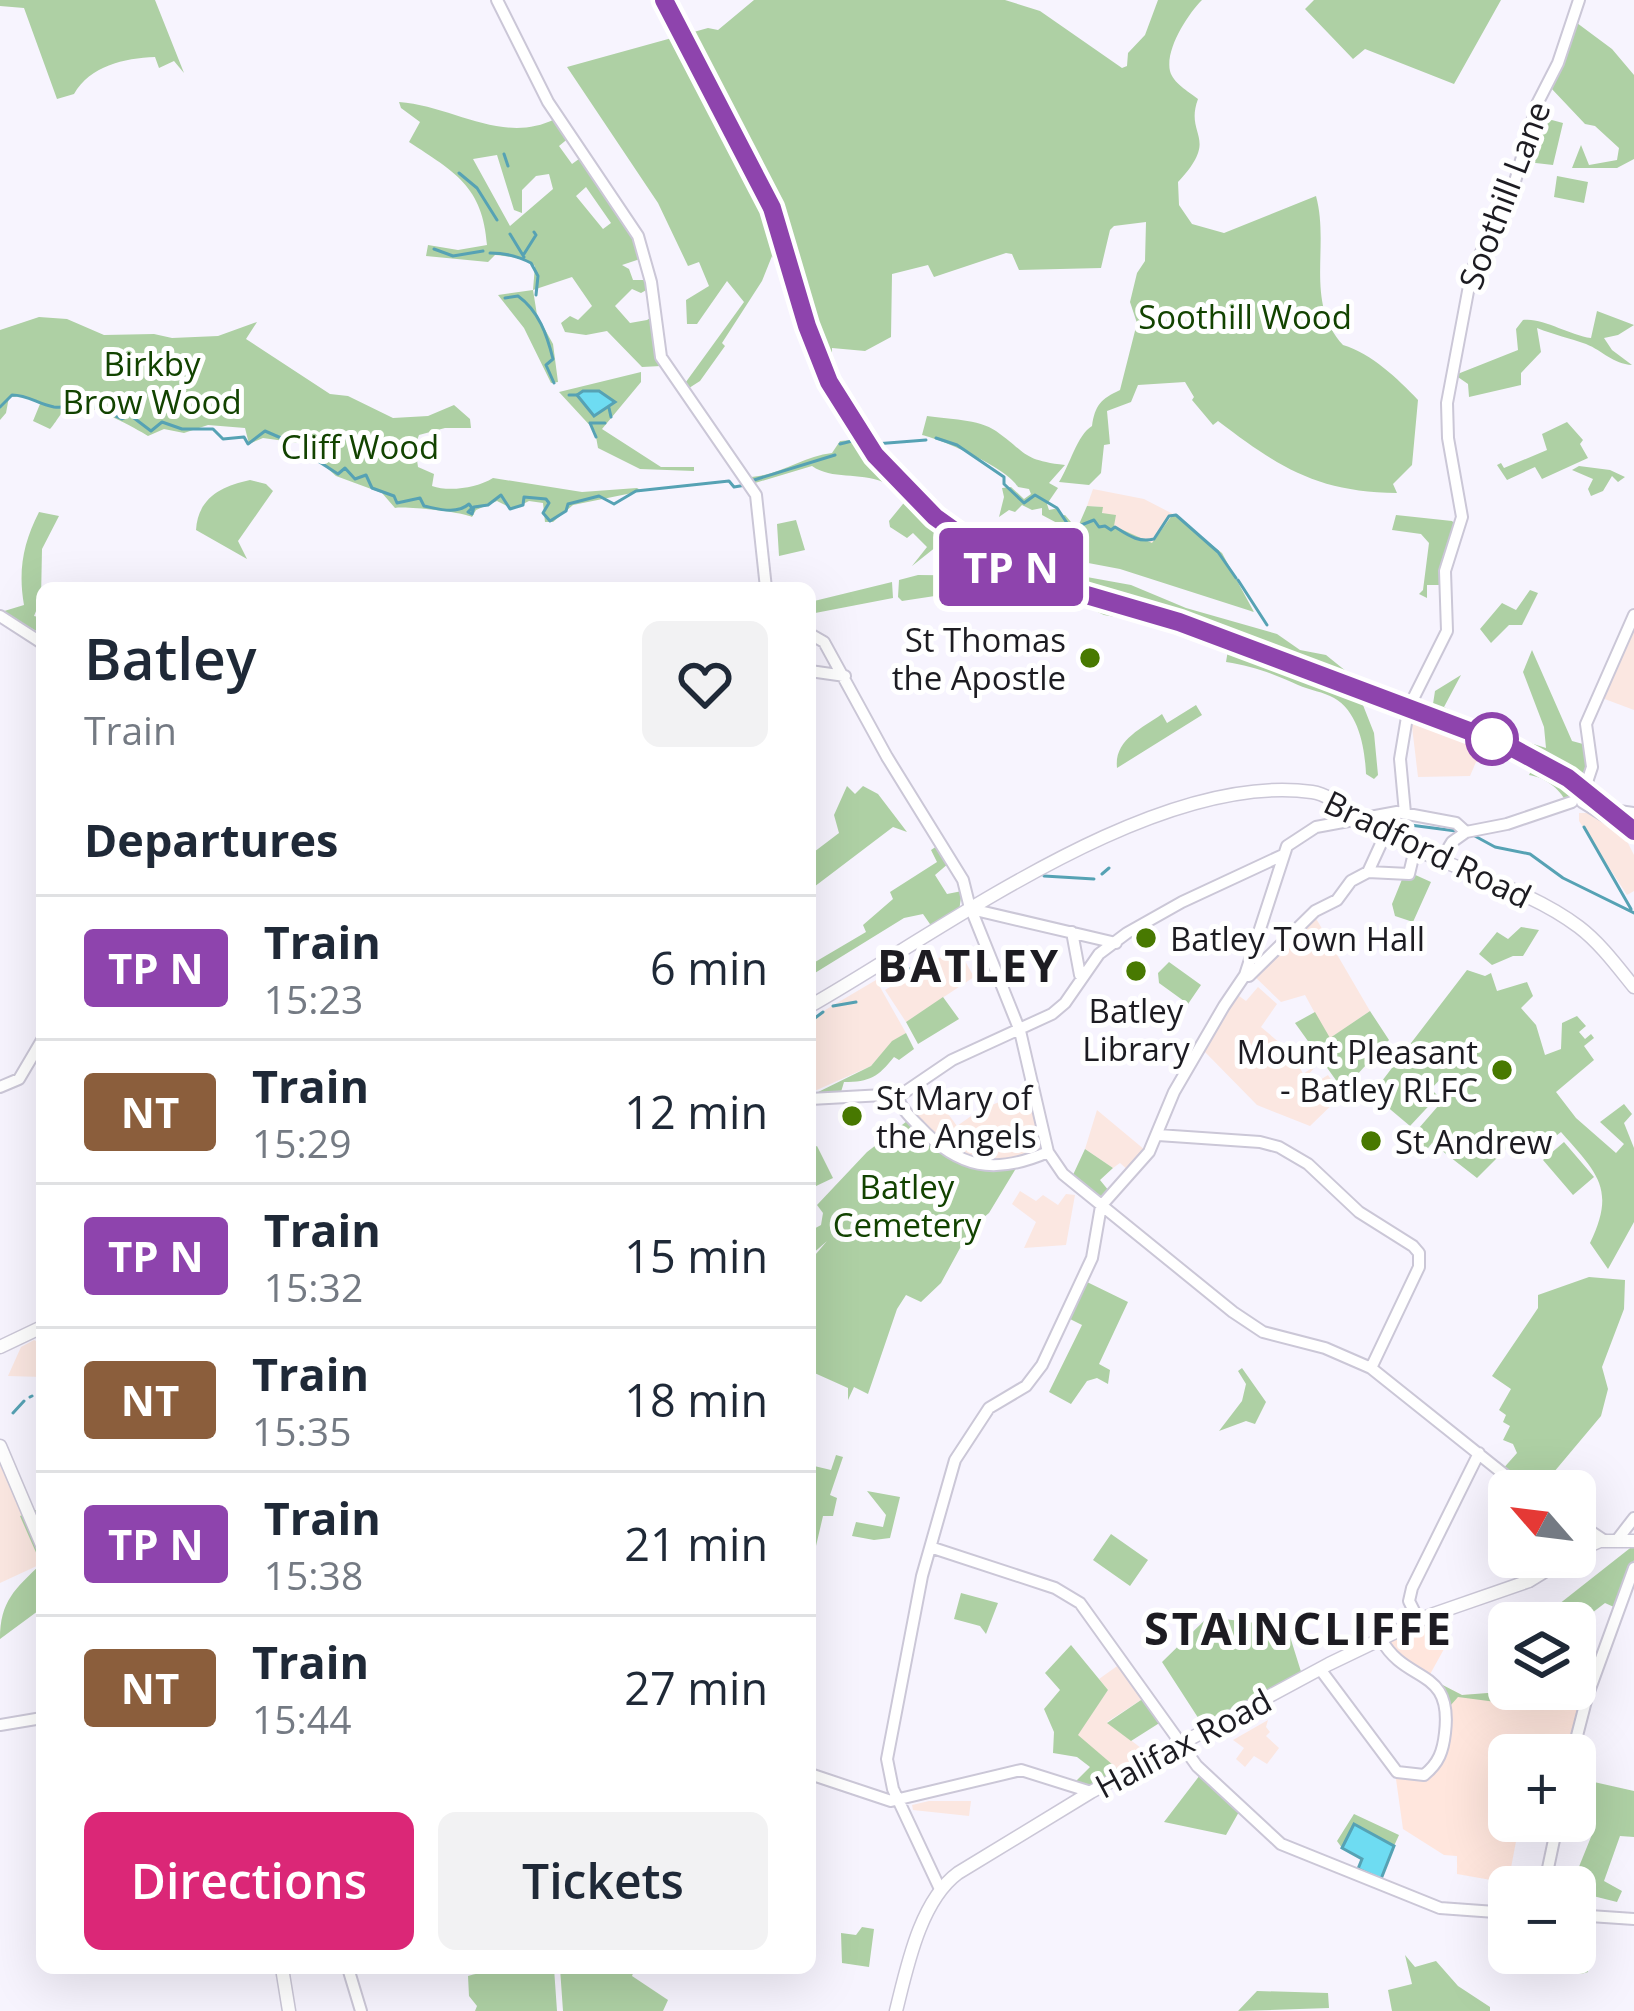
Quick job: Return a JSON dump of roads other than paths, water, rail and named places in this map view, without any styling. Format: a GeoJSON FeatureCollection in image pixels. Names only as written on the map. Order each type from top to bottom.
{"type":"FeatureCollection","features":[{"type":"Feature","properties":{"kind":"main road","name":"Bradford Road"},"geometry":{"type":"LineString","coordinates":[[816,1002],[970,909],[1111,835],[1174,811],[1250,793],[1315,792],[1385,835],[1560,914],[1599,944],[1634,987]]}},
{"type":"Feature","properties":{"kind":"main road"},"geometry":{"type":"LineString","coordinates":[[1094,850],[1111,835]]}},
{"type":"Feature","properties":{"kind":"main road"},"geometry":{"type":"LineString","coordinates":[[0,1347],[36,1330]]}},
{"type":"Feature","properties":{"kind":"main road"},"geometry":{"type":"LineString","coordinates":[[0,1446],[36,1531]]}},
{"type":"Feature","properties":{"kind":"main road","name":"Halifax Road"},"geometry":{"type":"LineString","coordinates":[[1596,1545],[1634,1541]]}},
{"type":"Feature","properties":{"kind":"main road","name":"Halifax Road"},"geometry":{"type":"LineString","coordinates":[[940,1889],[958,1873],[1091,1792],[1320,1669],[1419,1621],[1530,1578]]}},
{"type":"Feature","properties":{"kind":"main road"},"geometry":{"type":"LineString","coordinates":[[896,2011],[940,1889]]}},
{"type":"Feature","properties":{"kind":"main road"},"geometry":{"type":"LineString","coordinates":[[284,1974],[289,2011]]}},
{"type":"Feature","properties":{"kind":"street"},"geometry":{"type":"LineString","coordinates":[[497,0],[548,101],[638,236],[666,368],[750,484],[758,506],[765,582]]}},
{"type":"Feature","properties":{"kind":"street","name":"Soothill Lane"},"geometry":{"type":"LineString","coordinates":[[1405,813],[1400,759],[1410,705],[1447,631],[1444,571],[1462,513],[1448,438],[1447,403],[1472,270],[1512,193],[1537,104],[1558,63],[1580,0]]}},
{"type":"Feature","properties":{"kind":"street"},"geometry":{"type":"LineString","coordinates":[[1441,860],[1452,842],[1466,832],[1507,824],[1579,799],[1592,767],[1586,724],[1634,614]]}},
{"type":"Feature","properties":{"kind":"street"},"geometry":{"type":"LineString","coordinates":[[0,616],[36,639]]}},
{"type":"Feature","properties":{"kind":"street"},"geometry":{"type":"LineString","coordinates":[[816,637],[824,642],[845,676],[887,758],[952,860],[1020,1031],[1048,1152],[1063,1174],[1263,1332],[1325,1348],[1371,1368],[1500,1470]]}},
{"type":"Feature","properties":{"kind":"street"},"geometry":{"type":"LineString","coordinates":[[816,671],[845,676]]}},
{"type":"Feature","properties":{"kind":"street"},"geometry":{"type":"LineString","coordinates":[[1579,799],[1608,818],[1619,811],[1634,812]]}},
{"type":"Feature","properties":{"kind":"street"},"geometry":{"type":"LineString","coordinates":[[940,1889],[898,1801],[887,1759],[922,1576],[955,1460],[988,1408],[1026,1387],[1042,1366],[1087,1272],[1101,1206],[1136,1171],[1158,1135],[1179,1083],[1246,975],[1287,846],[1316,826],[1405,813],[1456,823],[1466,832]]}},
{"type":"Feature","properties":{"kind":"street"},"geometry":{"type":"LineString","coordinates":[[1368,872],[1385,835]]}},
{"type":"Feature","properties":{"kind":"street"},"geometry":{"type":"LineString","coordinates":[[1249,976],[1303,922],[1337,900],[1351,881],[1368,872],[1408,874],[1415,849]]}},
{"type":"Feature","properties":{"kind":"street"},"geometry":{"type":"LineString","coordinates":[[816,1099],[897,1095],[978,1046],[1020,1031],[1065,1003],[1085,964],[1107,944],[1283,855]]}},
{"type":"Feature","properties":{"kind":"street"},"geometry":{"type":"LineString","coordinates":[[987,900],[986,909],[994,915]]}},
{"type":"Feature","properties":{"kind":"street"},"geometry":{"type":"LineString","coordinates":[[970,909],[1107,944]]}},
{"type":"Feature","properties":{"kind":"street"},"geometry":{"type":"LineString","coordinates":[[1072,932],[1085,964]]}},
{"type":"Feature","properties":{"kind":"street"},"geometry":{"type":"LineString","coordinates":[[0,1087],[19,1079],[36,1050]]}},
{"type":"Feature","properties":{"kind":"street"},"geometry":{"type":"LineString","coordinates":[[897,1095],[925,1132],[958,1159],[991,1167],[1018,1165],[1048,1152]]}},
{"type":"Feature","properties":{"kind":"street"},"geometry":{"type":"LineString","coordinates":[[1158,1135],[1279,1147],[1302,1160],[1345,1201],[1413,1246],[1419,1253],[1419,1267],[1371,1368]]}},
{"type":"Feature","properties":{"kind":"street"},"geometry":{"type":"LineString","coordinates":[[1419,1621],[1409,1601],[1412,1588],[1479,1453]]}},
{"type":"Feature","properties":{"kind":"street"},"geometry":{"type":"LineString","coordinates":[[1596,1532],[1611,1540],[1634,1518]]}},
{"type":"Feature","properties":{"kind":"street"},"geometry":{"type":"LineString","coordinates":[[933,1548],[1054,1588],[1090,1614],[1197,1766],[1281,1844],[1440,1908],[1488,1911]]}},
{"type":"Feature","properties":{"kind":"street"},"geometry":{"type":"LineString","coordinates":[[1577,1734],[1634,1568]]}},
{"type":"Feature","properties":{"kind":"street"},"geometry":{"type":"LineString","coordinates":[[1320,1669],[1397,1772],[1421,1774],[1433,1768],[1444,1744],[1448,1708],[1443,1694],[1381,1639]]}},
{"type":"Feature","properties":{"kind":"street"},"geometry":{"type":"LineString","coordinates":[[0,1724],[36,1719]]}},
{"type":"Feature","properties":{"kind":"street"},"geometry":{"type":"LineString","coordinates":[[816,1776],[898,1801],[1021,1770],[1091,1792]]}},
{"type":"Feature","properties":{"kind":"street"},"geometry":{"type":"LineString","coordinates":[[1596,1916],[1634,1919]]}},
{"type":"Feature","properties":{"kind":"street"},"geometry":{"type":"LineString","coordinates":[[350,1974],[361,2011]]}},
{"type":"Feature","properties":{"kind":"water"},"geometry":{"type":"Polygon","coordinates":[[[599,391],[615,402],[594,416],[577,395],[599,391]]]}},
{"type":"Feature","properties":{"kind":"water"},"geometry":{"type":"Polygon","coordinates":[[[1354,1824],[1394,1846],[1381,1879],[1358,1869],[1362,1859],[1342,1848],[1354,1824]]]}},
{"type":"Feature","properties":{"kind":"waterway"},"geometry":{"type":"LineString","coordinates":[[504,154],[508,166]]}},
{"type":"Feature","properties":{"kind":"waterway"},"geometry":{"type":"LineString","coordinates":[[459,173],[477,188],[497,220]]}},
{"type":"Feature","properties":{"kind":"waterway"},"geometry":{"type":"LineString","coordinates":[[524,254],[534,232]]}},
{"type":"Feature","properties":{"kind":"waterway"},"geometry":{"type":"LineString","coordinates":[[510,234],[524,257]]}},
{"type":"Feature","properties":{"kind":"waterway"},"geometry":{"type":"LineString","coordinates":[[434,249],[453,256],[483,251]]}},
{"type":"Feature","properties":{"kind":"waterway"},"geometry":{"type":"LineString","coordinates":[[490,253],[531,263],[538,276],[536,295]]}},
{"type":"Feature","properties":{"kind":"waterway"},"geometry":{"type":"LineString","coordinates":[[505,298],[518,296],[537,316],[553,359],[546,365],[554,383]]}},
{"type":"Feature","properties":{"kind":"waterway"},"geometry":{"type":"LineString","coordinates":[[0,407],[12,395],[54,407],[85,409],[91,405],[122,419],[130,415],[151,431],[162,422],[182,429],[213,429],[223,439],[244,437],[248,444],[265,431],[288,441],[299,433],[320,443],[326,453],[318,461],[338,474],[345,468],[355,479],[366,475],[372,488],[394,496],[397,503],[420,498],[424,506],[447,510],[469,504],[472,514],[474,507],[488,505],[501,495],[510,509],[523,505],[524,497],[546,499],[549,503],[543,513],[550,521],[566,511],[568,504],[599,496],[614,504],[636,491],[729,481],[734,487],[746,485]]}},
{"type":"Feature","properties":{"kind":"waterway"},"geometry":{"type":"LineString","coordinates":[[569,395],[577,395]]}},
{"type":"Feature","properties":{"kind":"waterway"},"geometry":{"type":"LineString","coordinates":[[609,408],[611,417]]}},
{"type":"Feature","properties":{"kind":"waterway"},"geometry":{"type":"LineString","coordinates":[[596,437],[590,423],[605,423]]}},
{"type":"Feature","properties":{"kind":"waterway"},"geometry":{"type":"LineString","coordinates":[[936,438],[957,445],[1004,477],[1004,484],[1024,503],[1035,495],[1057,508],[1071,529],[1094,520],[1099,527],[1115,527],[1133,538],[1148,540],[1154,539],[1169,516],[1176,515],[1218,552],[1236,578]]}},
{"type":"Feature","properties":{"kind":"waterway"},"geometry":{"type":"LineString","coordinates":[[875,444],[926,440]]}},
{"type":"Feature","properties":{"kind":"waterway"},"geometry":{"type":"LineString","coordinates":[[840,444],[852,441]]}},
{"type":"Feature","properties":{"kind":"waterway"},"geometry":{"type":"LineString","coordinates":[[754,480],[835,455]]}},
{"type":"Feature","properties":{"kind":"waterway"},"geometry":{"type":"LineString","coordinates":[[1238,580],[1267,625]]}},
{"type":"Feature","properties":{"kind":"waterway"},"geometry":{"type":"LineString","coordinates":[[1410,825],[1456,831]]}},
{"type":"Feature","properties":{"kind":"waterway"},"geometry":{"type":"LineString","coordinates":[[1584,827],[1631,909]]}},
{"type":"Feature","properties":{"kind":"waterway"},"geometry":{"type":"LineString","coordinates":[[1473,835],[1495,847],[1530,854],[1563,878],[1634,913]]}},
{"type":"Feature","properties":{"kind":"waterway"},"geometry":{"type":"LineString","coordinates":[[1102,874],[1109,868]]}},
{"type":"Feature","properties":{"kind":"waterway"},"geometry":{"type":"LineString","coordinates":[[1044,876],[1094,879]]}},
{"type":"Feature","properties":{"kind":"waterway"},"geometry":{"type":"LineString","coordinates":[[903,974],[916,965]]}},
{"type":"Feature","properties":{"kind":"waterway"},"geometry":{"type":"LineString","coordinates":[[833,1006],[856,1002]]}},
{"type":"Feature","properties":{"kind":"waterway"},"geometry":{"type":"LineString","coordinates":[[816,1017],[823,1012]]}},
{"type":"Feature","properties":{"kind":"waterway"},"geometry":{"type":"LineString","coordinates":[[13,1413],[24,1401]]}},
{"type":"Feature","properties":{"kind":"railway"},"geometry":{"type":"LineString","coordinates":[[770,209],[815,349],[854,429],[895,481],[970,545],[1059,590],[1218,637],[1501,747],[1570,784],[1634,833]]}},
{"type":"Feature","properties":{"kind":"train"},"geometry":{"type":"LineString","coordinates":[[664,0],[772,208],[807,326],[844,411],[875,455],[935,517],[991,557],[1042,582],[1179,622],[1509,746],[1568,778],[1634,831]]}},
{"type":"Feature","properties":{"kind":"place","name":"St Thomas the Apostle"},"geometry":{"type":"Point","coordinates":[1090,658]}},
{"type":"Feature","properties":{"kind":"place","name":"Batley Town Hall"},"geometry":{"type":"Point","coordinates":[1146,938]}},
{"type":"Feature","properties":{"kind":"place","name":"Batley Library"},"geometry":{"type":"Point","coordinates":[1136,971]}},
{"type":"Feature","properties":{"kind":"place","name":"Mount Pleasant - Batley RLFC"},"geometry":{"type":"Point","coordinates":[1502,1070]}},
{"type":"Feature","properties":{"kind":"place","name":"St Mary of the Angels"},"geometry":{"type":"Point","coordinates":[852,1116]}},
{"type":"Feature","properties":{"kind":"place","name":"St Andrew"},"geometry":{"type":"Point","coordinates":[1371,1141]}},
{"type":"Feature","properties":{"kind":"district","name":"BATLEY"},"geometry":{"type":"Point","coordinates":[969,964]}},
{"type":"Feature","properties":{"kind":"district","name":"STAINCLIFFE"},"geometry":{"type":"Point","coordinates":[1299,1627]}},
{"type":"Feature","properties":{"kind":"park label","name":"Soothill Wood"},"geometry":{"type":"Point","coordinates":[1245,316]}},
{"type":"Feature","properties":{"kind":"park label","name":"Birkby Brow Wood"},"geometry":{"type":"Point","coordinates":[152,382]}},
{"type":"Feature","properties":{"kind":"park label","name":"Cliff Wood"},"geometry":{"type":"Point","coordinates":[360,446]}},
{"type":"Feature","properties":{"kind":"park label","name":"Batley Cemetery"},"geometry":{"type":"Point","coordinates":[907,1205]}}]}
